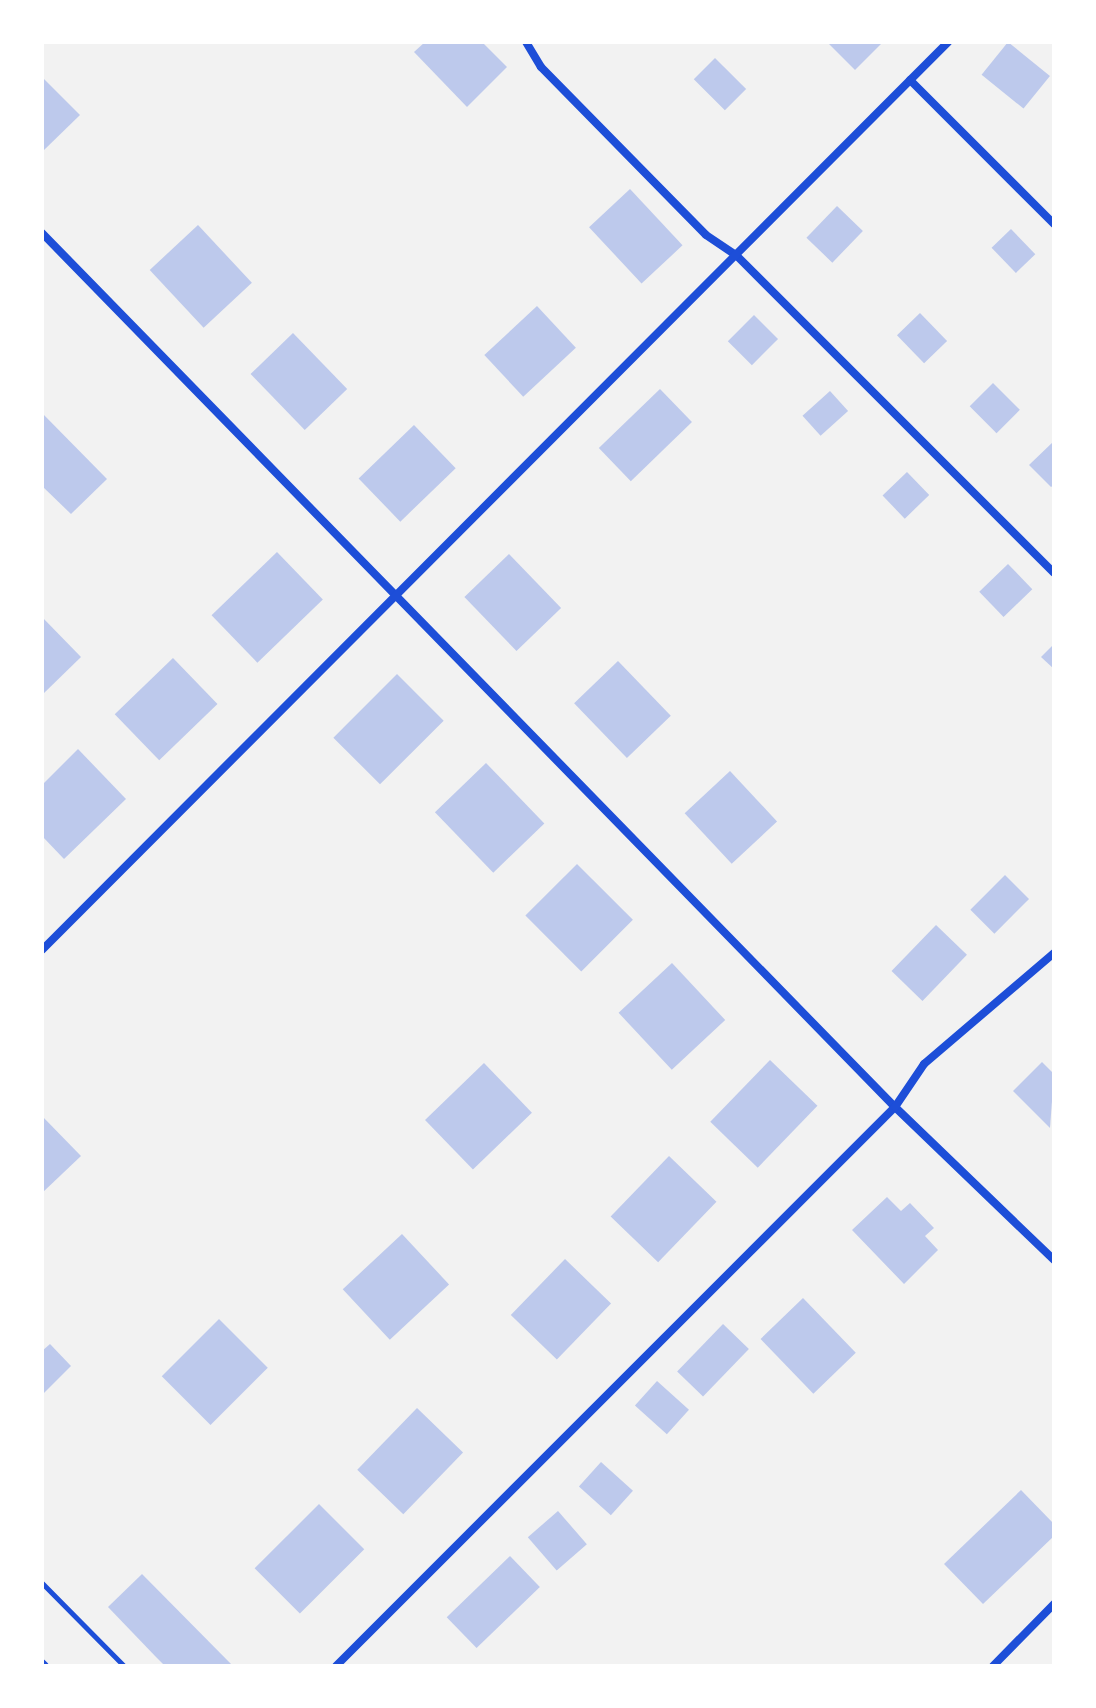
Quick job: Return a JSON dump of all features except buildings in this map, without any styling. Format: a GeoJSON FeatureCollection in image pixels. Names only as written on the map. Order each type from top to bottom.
{"type":"FeatureCollection","features":[{"type":"Feature","properties":{"kind":"street"},"geometry":{"type":"LineString","coordinates":[[526,42],[541,67],[706,235],[737,256],[1054,573]]}},
{"type":"Feature","properties":{"kind":"street"},"geometry":{"type":"LineString","coordinates":[[42,950],[398,601],[948,42]]}},
{"type":"Feature","properties":{"kind":"street"},"geometry":{"type":"LineString","coordinates":[[910,80],[1054,224]]}},
{"type":"Feature","properties":{"kind":"street"},"geometry":{"type":"LineString","coordinates":[[42,233],[895,1107],[1054,1260]]}},
{"type":"Feature","properties":{"kind":"street"},"geometry":{"type":"LineString","coordinates":[[336,1666],[895,1107],[924,1064],[1054,953]]}},
{"type":"Feature","properties":{"kind":"street"},"geometry":{"type":"LineString","coordinates":[[993,1666],[1054,1604]]}},
{"type":"Feature","properties":{"kind":"path"},"geometry":{"type":"LineString","coordinates":[[42,1583],[124,1666]]}}]}
